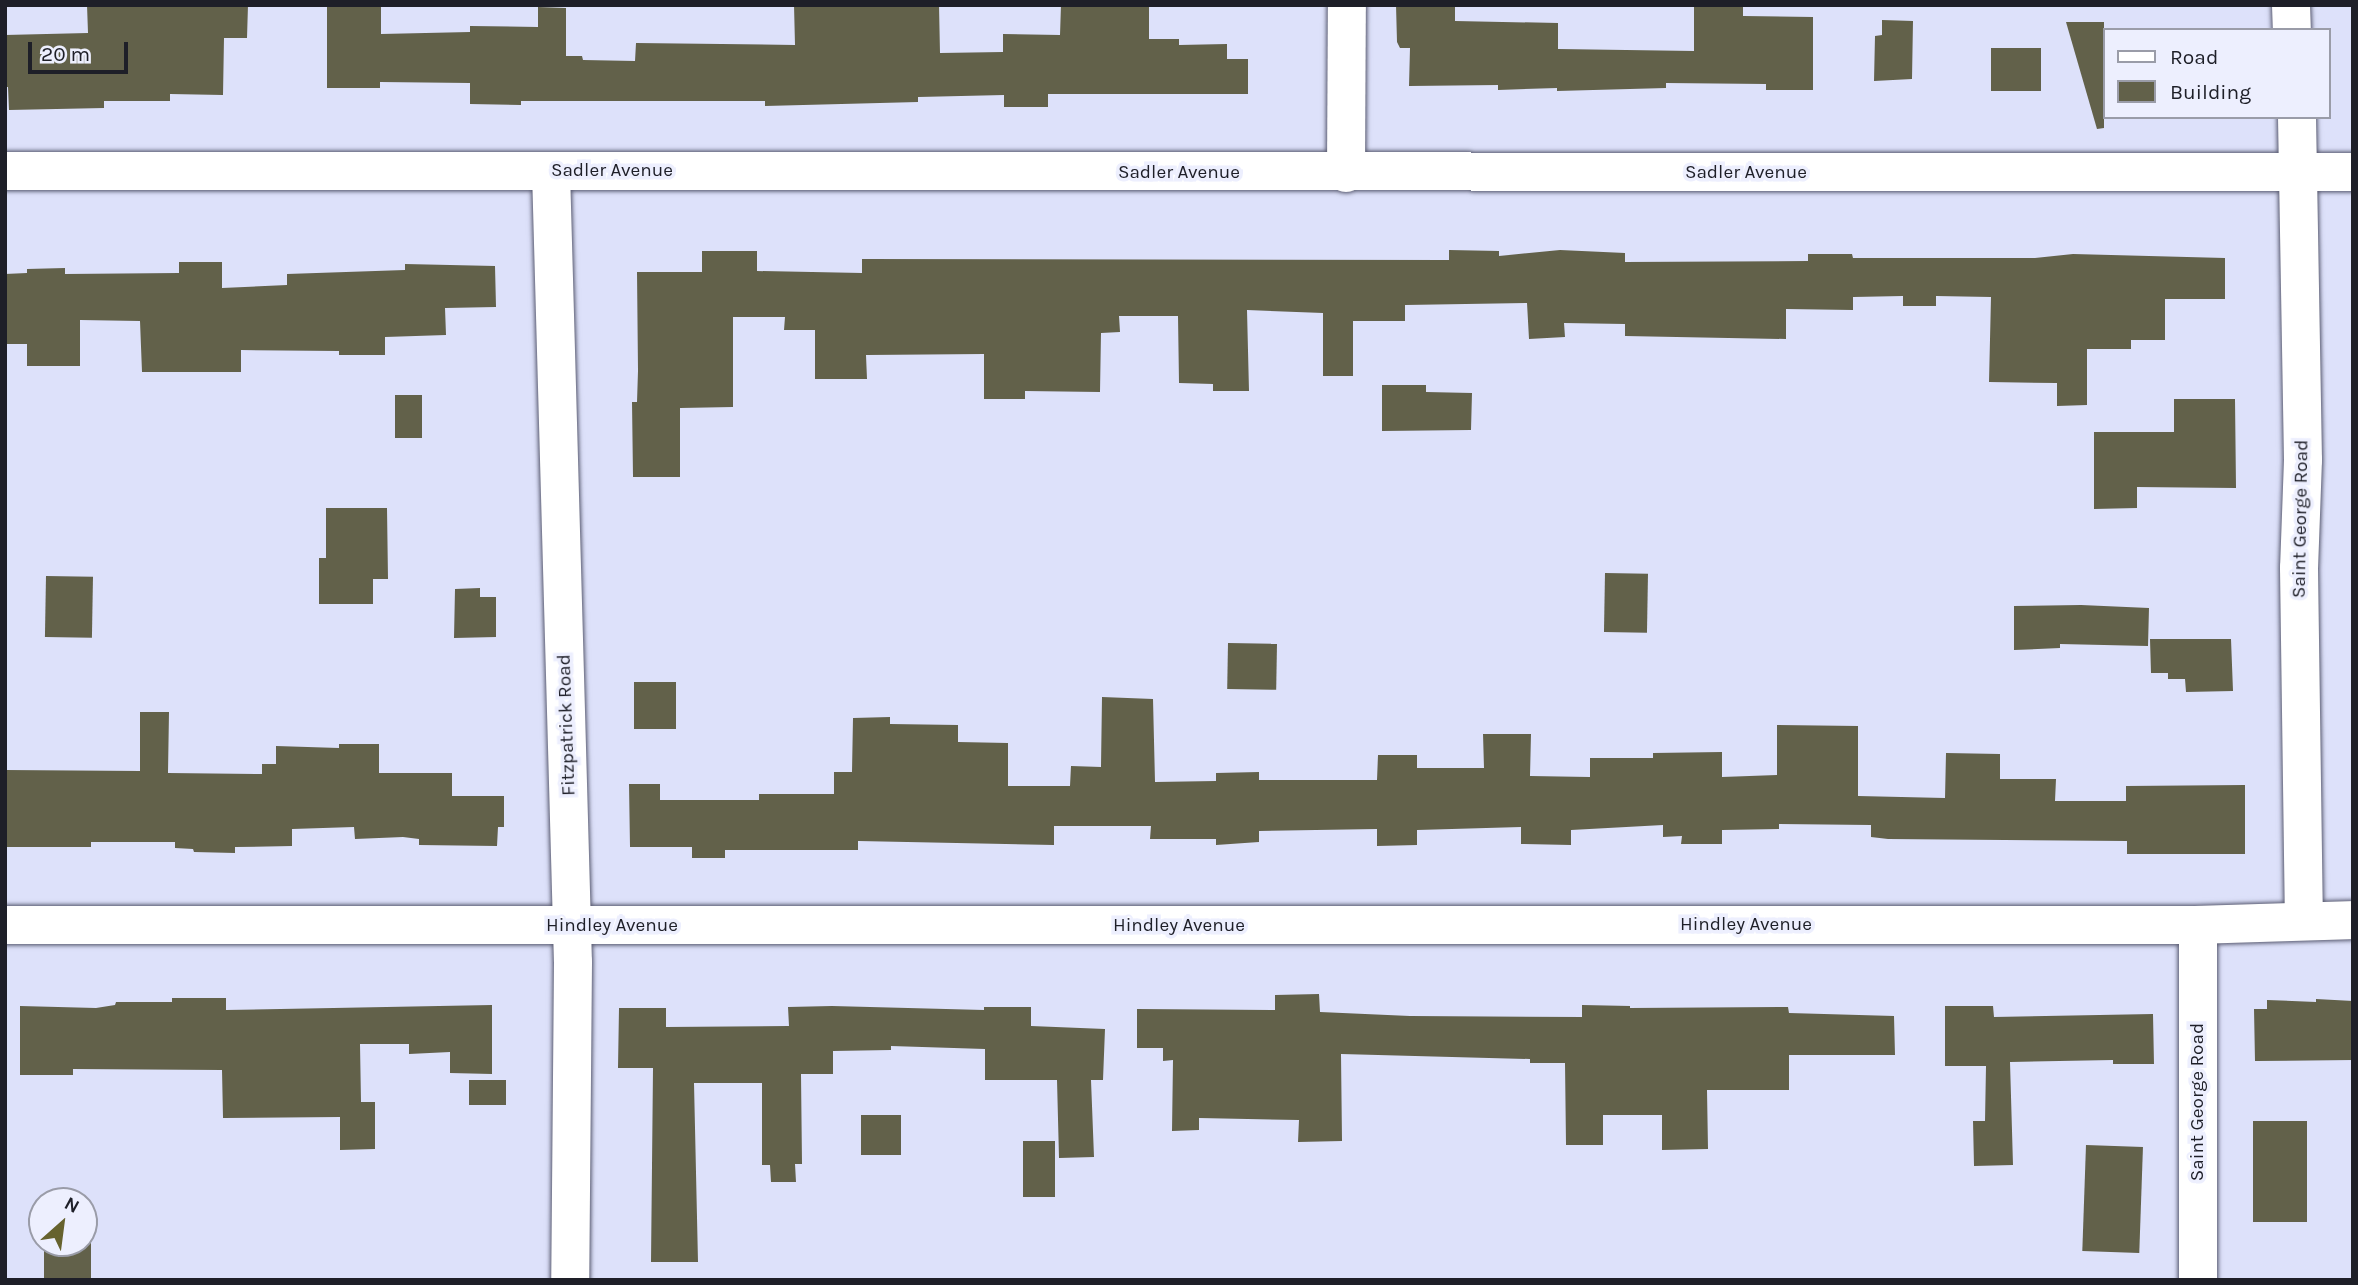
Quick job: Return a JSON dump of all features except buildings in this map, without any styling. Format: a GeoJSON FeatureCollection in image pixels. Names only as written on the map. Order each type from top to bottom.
{"type":"FeatureCollection","features":[{"type":"Feature","properties":{"kind":"street"},"geometry":{"type":"LineString","coordinates":[[1346,173],[1347,5]]}},
{"type":"Feature","properties":{"kind":"street"},"geometry":{"type":"LineString","coordinates":[[2291,5],[2292,28]]}},
{"type":"Feature","properties":{"kind":"street","name":"Saint George Road"},"geometry":{"type":"LineString","coordinates":[[2297,119],[2303,460],[2299,568],[2304,920]]}},
{"type":"Feature","properties":{"kind":"street","name":"Sadler Avenue"},"geometry":{"type":"LineString","coordinates":[[5,171],[2353,172]]}},
{"type":"Feature","properties":{"kind":"street","name":"Fitzpatrick Road"},"geometry":{"type":"LineString","coordinates":[[551,171],[572,927],[570,1280]]}},
{"type":"Feature","properties":{"kind":"street","name":"Hindley Avenue"},"geometry":{"type":"LineString","coordinates":[[5,925],[2198,925],[2353,920]]}},
{"type":"Feature","properties":{"kind":"street","name":"Saint George Road"},"geometry":{"type":"LineString","coordinates":[[2198,925],[2198,1280]]}}]}
